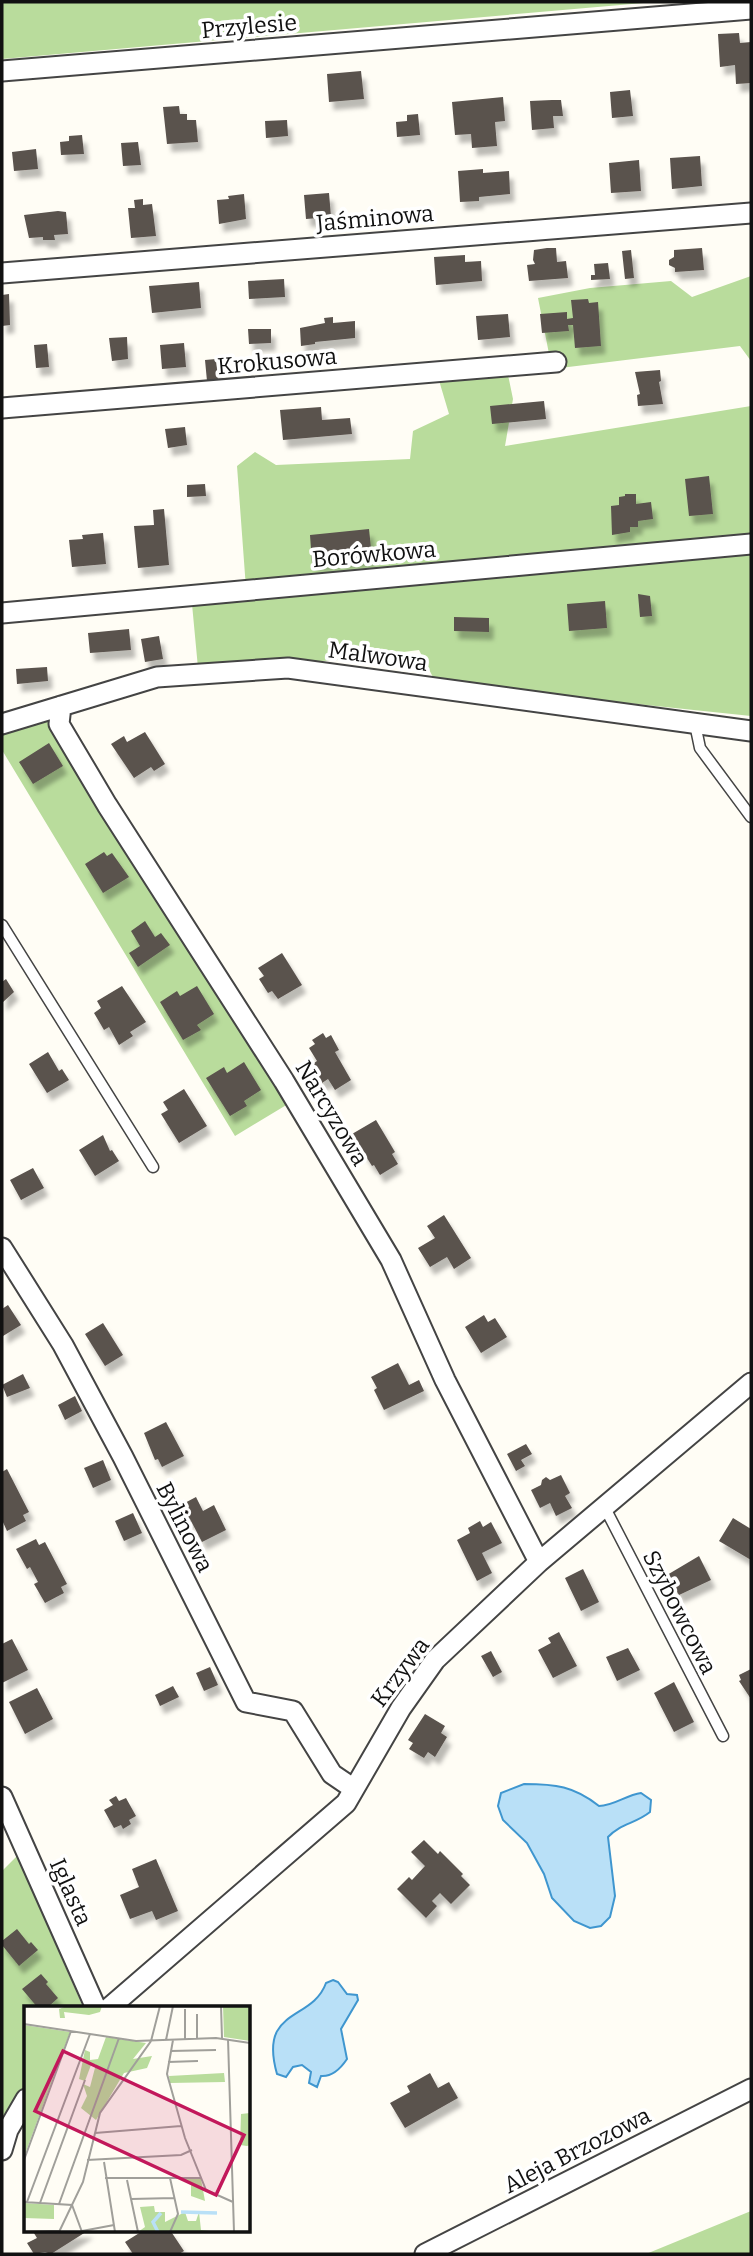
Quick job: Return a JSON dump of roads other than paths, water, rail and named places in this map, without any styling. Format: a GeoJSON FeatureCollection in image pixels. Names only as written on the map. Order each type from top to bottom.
{"type":"FeatureCollection","features":[{"type":"Feature","properties":{"kind":"street","name":"Przylesie"},"geometry":{"type":"LineString","coordinates":[[2,71],[751,9]]}},
{"type":"Feature","properties":{"kind":"street","name":"Jaśminowa"},"geometry":{"type":"LineString","coordinates":[[2,272],[751,213]]}},
{"type":"Feature","properties":{"kind":"street","name":"Krokusowa"},"geometry":{"type":"LineString","coordinates":[[2,408],[556,362]]}},
{"type":"Feature","properties":{"kind":"street","name":"Borówkowa"},"geometry":{"type":"LineString","coordinates":[[2,613],[751,544]]}},
{"type":"Feature","properties":{"kind":"street","name":"Malwowa"},"geometry":{"type":"LineString","coordinates":[[2,724],[157,677],[288,667],[751,731]]}},
{"type":"Feature","properties":{"kind":"street","name":"Narcyzowa"},"geometry":{"type":"LineString","coordinates":[[61,706],[58,724],[284,1081],[391,1260],[445,1380],[539,1562]]}},
{"type":"Feature","properties":{"kind":"street","name":"Bylinowa"},"geometry":{"type":"LineString","coordinates":[[2,1248],[63,1345],[123,1457],[246,1702],[293,1711],[332,1774],[354,1789]]}},
{"type":"Feature","properties":{"kind":"street","name":"Krzywa"},"geometry":{"type":"LineString","coordinates":[[110,2006],[346,1803],[401,1708],[435,1660],[604,1505],[751,1383]]}},
{"type":"Feature","properties":{"kind":"street","name":"Iglasta"},"geometry":{"type":"LineString","coordinates":[[2,1797],[96,2006]]}},
{"type":"Feature","properties":{"kind":"street","name":"Aleja Brzozowa"},"geometry":{"type":"LineString","coordinates":[[425,2254],[751,2089]]}},
{"type":"Feature","properties":{"kind":"street"},"geometry":{"type":"LineString","coordinates":[[2,2150],[8,2130],[24,2102]]}},
{"type":"Feature","properties":{"kind":"lane"},"geometry":{"type":"LineString","coordinates":[[695,724],[700,748],[751,817]]}},
{"type":"Feature","properties":{"kind":"lane"},"geometry":{"type":"LineString","coordinates":[[2,925],[153,1167]]}},
{"type":"Feature","properties":{"kind":"lane","name":"Szybowcowa"},"geometry":{"type":"LineString","coordinates":[[604,1505],[723,1736]]}},
{"type":"Feature","properties":{"kind":"water"},"geometry":{"type":"Polygon","coordinates":[[[524,1784],[572,1790],[599,1806],[641,1793],[651,1800],[650,1812],[608,1837],[615,1896],[610,1917],[601,1926],[590,1928],[574,1921],[552,1898],[544,1874],[527,1843],[503,1820],[498,1806],[501,1793],[524,1784]]]}},
{"type":"Feature","properties":{"kind":"water"},"geometry":{"type":"Polygon","coordinates":[[[333,1980],[338,1982],[347,1994],[357,1995],[358,2000],[341,2029],[347,2059],[333,2073],[321,2076],[317,2087],[309,2083],[311,2072],[302,2065],[293,2067],[286,2077],[277,2074],[273,2052],[280,2026],[310,2004],[326,1983],[333,1980]]]}}]}
